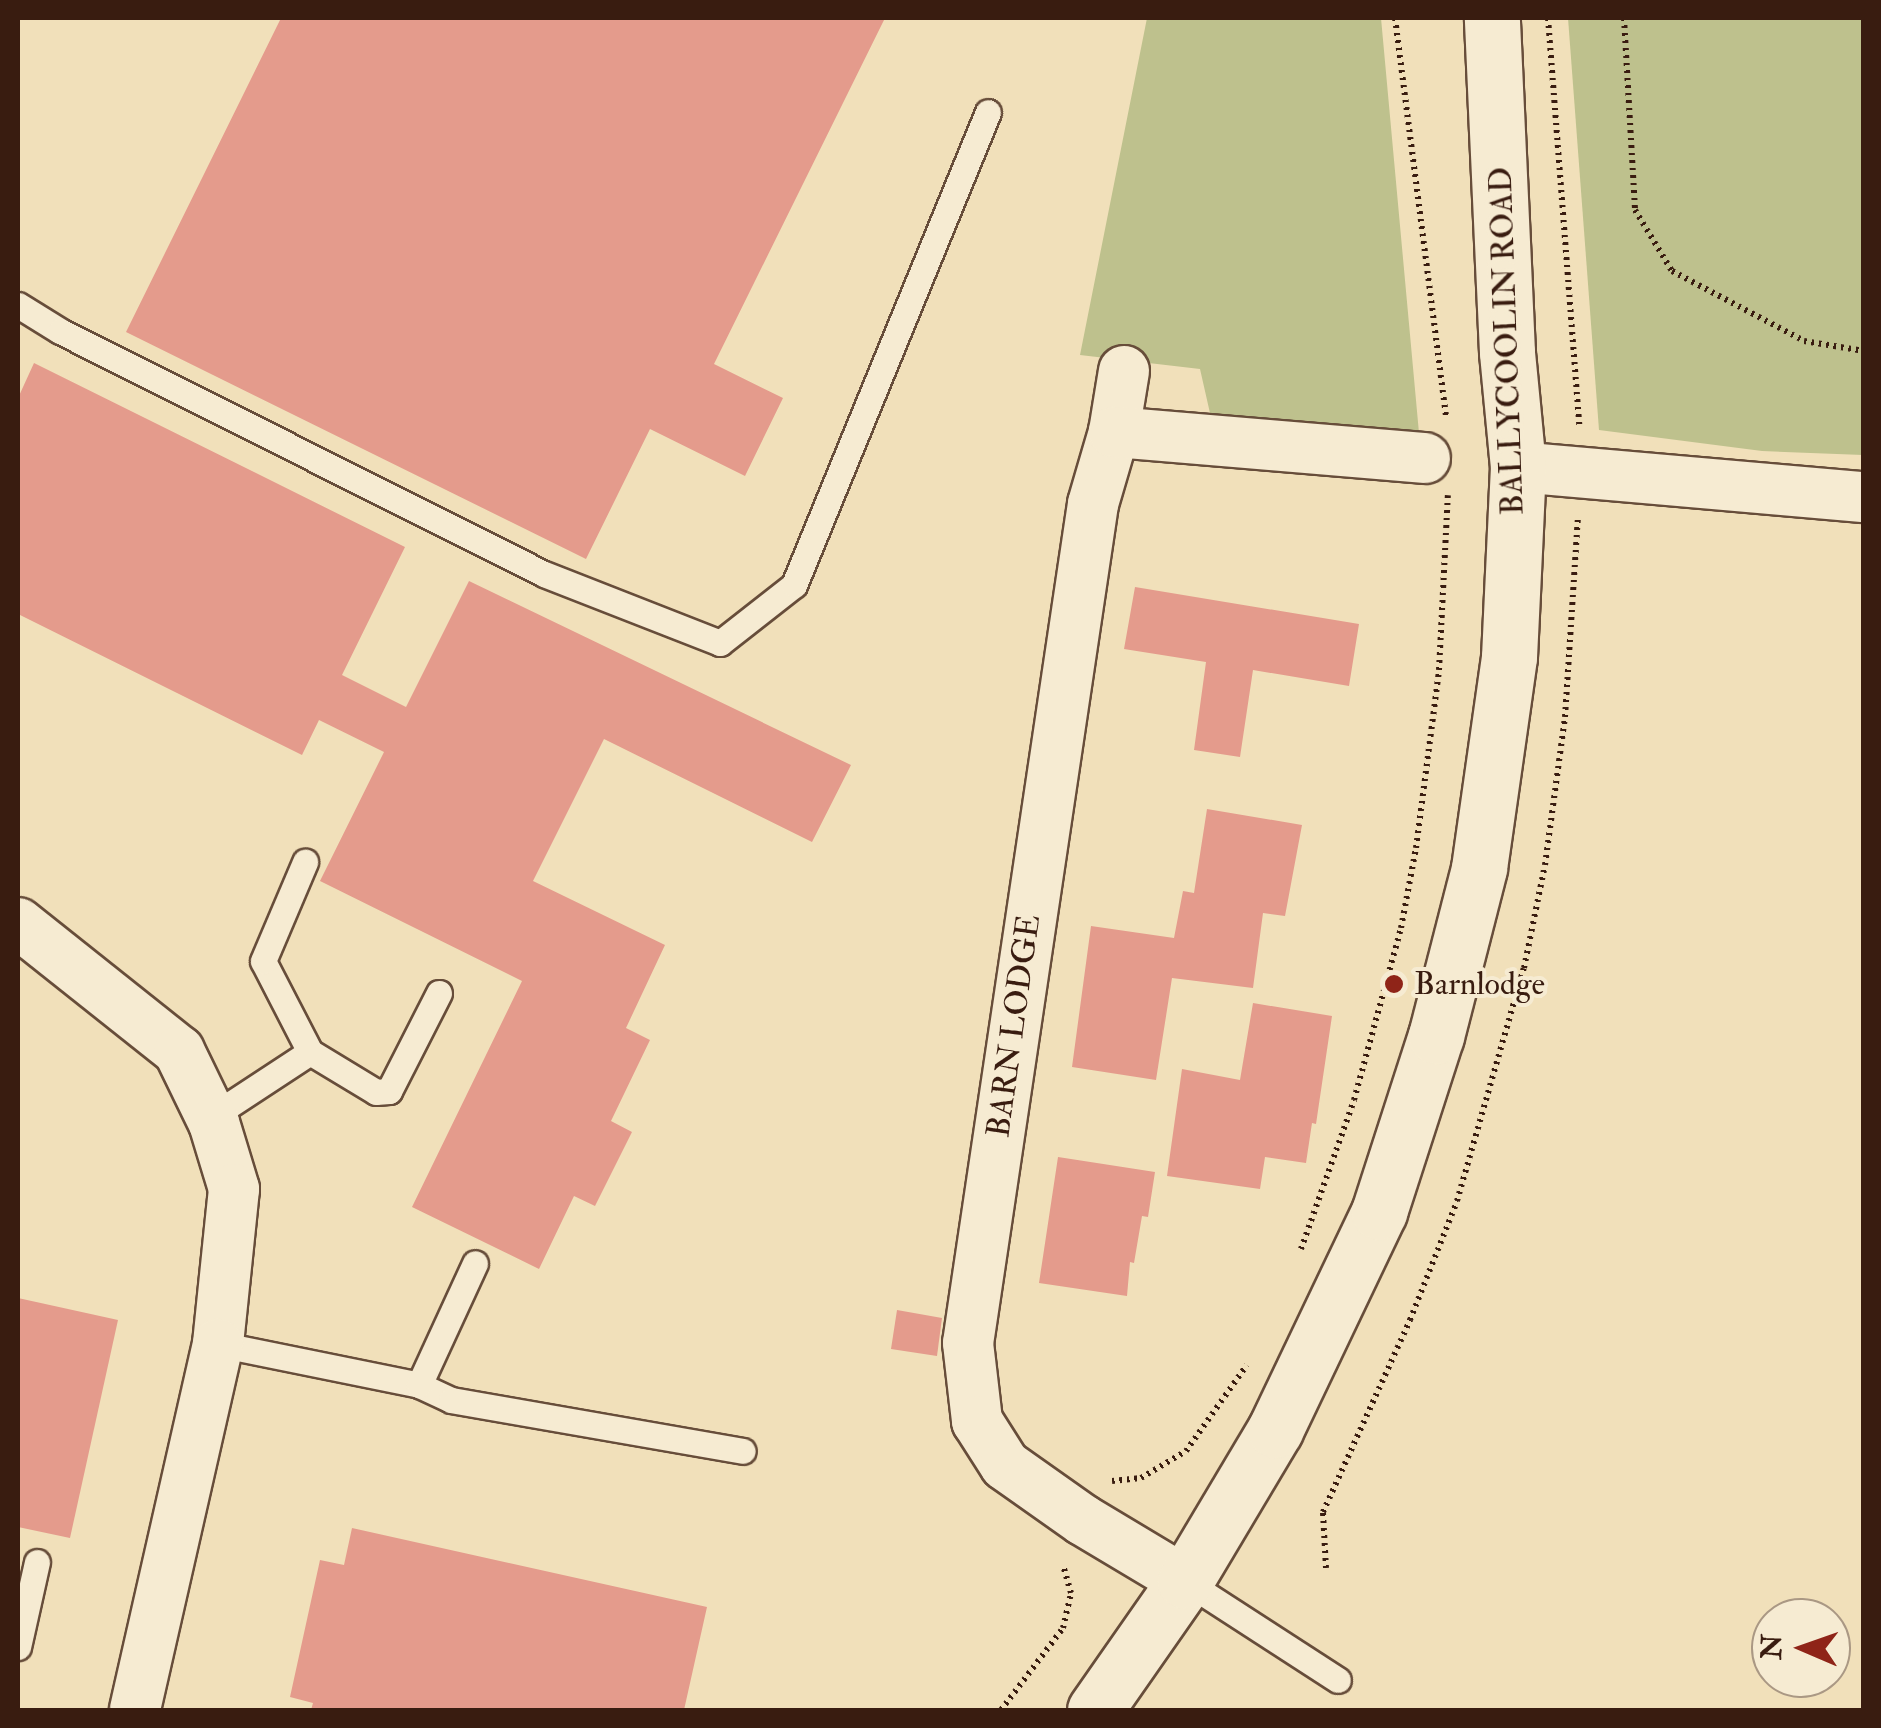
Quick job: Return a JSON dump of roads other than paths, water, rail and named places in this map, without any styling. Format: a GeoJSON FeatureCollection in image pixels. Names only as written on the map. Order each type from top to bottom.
{"type":"FeatureCollection","features":[{"type":"Feature","properties":{"kind":"street","name":"BALLYCOOLIN ROAD"},"geometry":{"type":"LineString","coordinates":[[1095,1710],[1185,1581],[1275,1430],[1379,1212],[1436,1036],[1478,868],[1509,657],[1518,467],[1507,352],[1492,18]]}},
{"type":"Feature","properties":{"kind":"street","name":"BARN LODGE"},"geometry":{"type":"LineString","coordinates":[[1124,371],[1114,432],[1093,504],[968,1343],[977,1421],[1005,1465],[1083,1520],[1185,1581]]}},
{"type":"Feature","properties":{"kind":"street"},"geometry":{"type":"LineString","coordinates":[[1114,432],[1440,457]]}},
{"type":"Feature","properties":{"kind":"street"},"geometry":{"type":"LineString","coordinates":[[1518,467],[1864,497]]}},
{"type":"Feature","properties":{"kind":"street"},"geometry":{"type":"LineString","coordinates":[[18,923],[178,1051],[211,1118],[234,1189],[218,1344],[135,1710]]}},
{"type":"Feature","properties":{"kind":"lane"},"geometry":{"type":"LineString","coordinates":[[18,306],[60,331],[544,574],[720,643],[794,586],[988,112]]}},
{"type":"Feature","properties":{"kind":"lane"},"geometry":{"type":"LineString","coordinates":[[306,862],[263,961],[310,1052],[376,1092],[390,1091],[439,992]]}},
{"type":"Feature","properties":{"kind":"lane"},"geometry":{"type":"LineString","coordinates":[[211,1118],[310,1052]]}},
{"type":"Feature","properties":{"kind":"lane"},"geometry":{"type":"LineString","coordinates":[[419,1385],[476,1263]]}},
{"type":"Feature","properties":{"kind":"lane"},"geometry":{"type":"LineString","coordinates":[[218,1344],[419,1385],[451,1400],[743,1451]]}},
{"type":"Feature","properties":{"kind":"lane"},"geometry":{"type":"LineString","coordinates":[[18,1647],[36,1562]]}},
{"type":"Feature","properties":{"kind":"lane"},"geometry":{"type":"LineString","coordinates":[[1185,1581],[1338,1680]]}},
{"type":"Feature","properties":{"kind":"place","name":"Barnlodge"},"geometry":{"type":"Point","coordinates":[1394,984]}}]}
